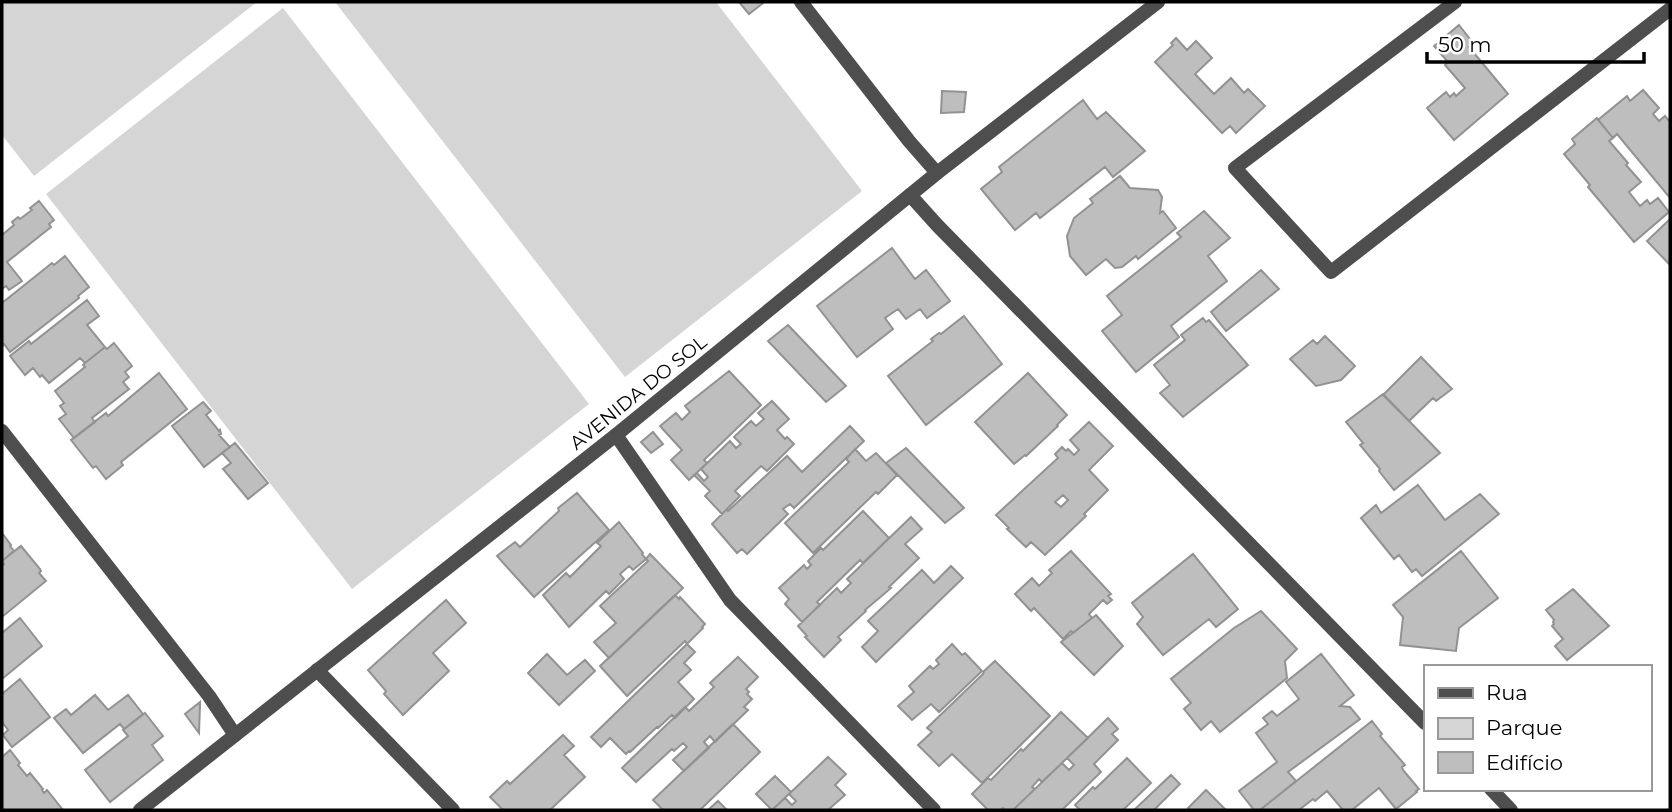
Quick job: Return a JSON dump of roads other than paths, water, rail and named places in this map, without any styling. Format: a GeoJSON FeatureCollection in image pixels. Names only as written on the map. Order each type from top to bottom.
{"type":"FeatureCollection","features":[{"type":"Feature","properties":{"kind":"street"},"geometry":{"type":"LineString","coordinates":[[801,2],[937,173]]}},
{"type":"Feature","properties":{"kind":"street","name":"AVENIDA DO SOL"},"geometry":{"type":"LineString","coordinates":[[140,810],[616,435],[937,173],[1158,2]]}},
{"type":"Feature","properties":{"kind":"street"},"geometry":{"type":"LineString","coordinates":[[1455,2],[1235,168],[1331,272],[1670,9]]}},
{"type":"Feature","properties":{"kind":"street"},"geometry":{"type":"LineString","coordinates":[[910,195],[1424,722]]}},
{"type":"Feature","properties":{"kind":"street"},"geometry":{"type":"LineString","coordinates":[[2,432],[209,696],[234,735]]}},
{"type":"Feature","properties":{"kind":"street"},"geometry":{"type":"LineString","coordinates":[[616,435],[730,600],[934,810]]}},
{"type":"Feature","properties":{"kind":"street"},"geometry":{"type":"LineString","coordinates":[[317,670],[453,810]]}},
{"type":"Feature","properties":{"kind":"street"},"geometry":{"type":"LineString","coordinates":[[1493,791],[1511,810]]}}]}
